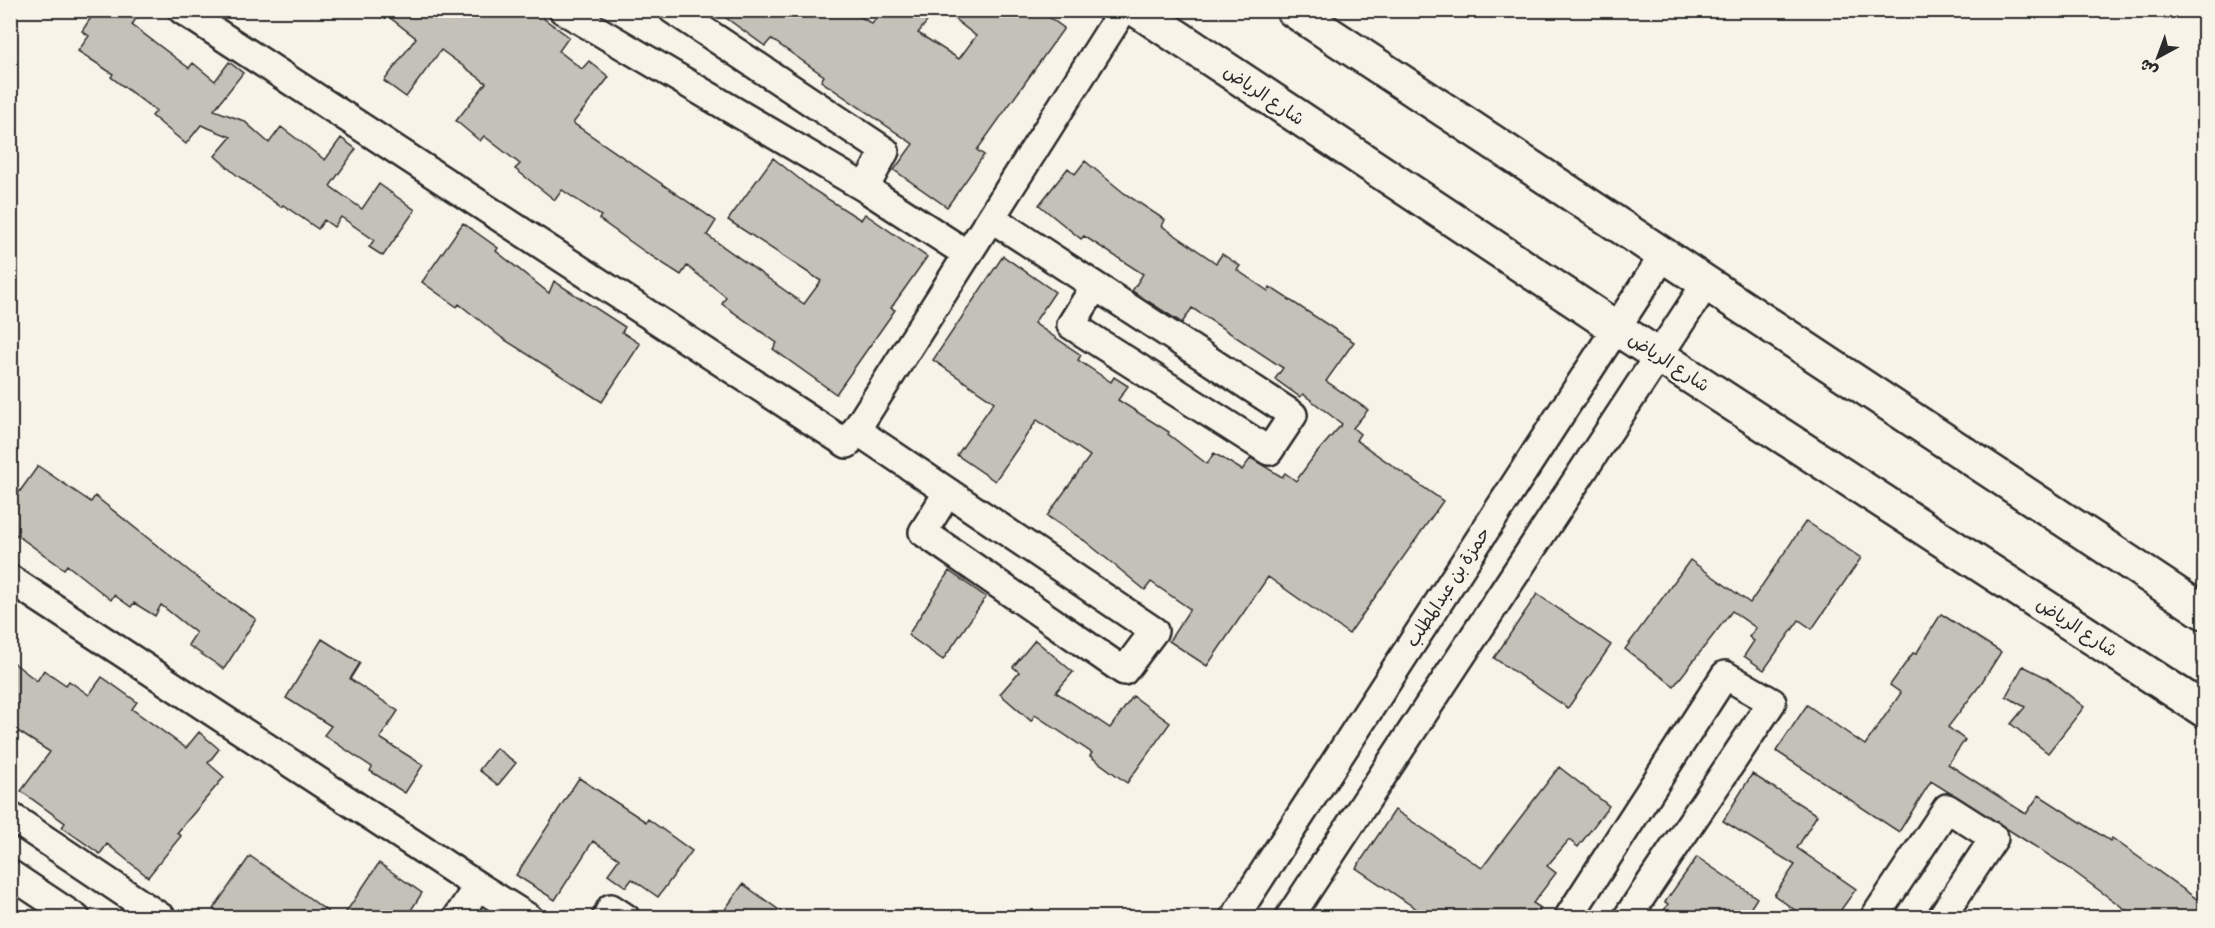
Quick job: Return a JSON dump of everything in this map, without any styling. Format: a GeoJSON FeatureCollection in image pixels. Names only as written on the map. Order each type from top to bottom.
{"type":"FeatureCollection","features":[{"type":"Feature","properties":{"kind":"main road","name":"شارع الرياض"},"geometry":{"type":"LineString","coordinates":[[1137,10],[1616,328],[2205,710]]}},
{"type":"Feature","properties":{"kind":"main road"},"geometry":{"type":"LineString","coordinates":[[1293,10],[1706,285],[2205,612]]}},
{"type":"Feature","properties":{"kind":"street"},"geometry":{"type":"LineString","coordinates":[[182,10],[847,444],[1123,10]]}},
{"type":"Feature","properties":{"kind":"street"},"geometry":{"type":"LineString","coordinates":[[563,10],[865,188],[967,254]]}},
{"type":"Feature","properties":{"kind":"street"},"geometry":{"type":"LineString","coordinates":[[673,10],[885,151],[865,188]]}},
{"type":"Feature","properties":{"kind":"street"},"geometry":{"type":"LineString","coordinates":[[991,218],[1293,415],[1269,451],[1071,325],[1095,286]]}},
{"type":"Feature","properties":{"kind":"street","name":"حمزة بن عبدالمطلب"},"geometry":{"type":"LineString","coordinates":[[1234,918],[1663,256]]}},
{"type":"Feature","properties":{"kind":"street"},"geometry":{"type":"LineString","coordinates":[[1289,918],[1706,285]]}},
{"type":"Feature","properties":{"kind":"street"},"geometry":{"type":"LineString","coordinates":[[856,430],[948,492],[1154,631],[1124,671],[924,532],[948,492]]}},
{"type":"Feature","properties":{"kind":"street"},"geometry":{"type":"LineString","coordinates":[[10,579],[528,918]]}},
{"type":"Feature","properties":{"kind":"street"},"geometry":{"type":"LineString","coordinates":[[1568,918],[1725,675],[1772,702],[1627,918]]}},
{"type":"Feature","properties":{"kind":"street"},"geometry":{"type":"LineString","coordinates":[[1874,918],[1947,808],[1994,838],[1941,918]]}},
{"type":"Feature","properties":{"kind":"street"},"geometry":{"type":"LineString","coordinates":[[10,816],[162,918]]}},
{"type":"Feature","properties":{"kind":"street"},"geometry":{"type":"LineString","coordinates":[[10,874],[76,918]]}},
{"type":"Feature","properties":{"kind":"street"},"geometry":{"type":"LineString","coordinates":[[457,918],[478,886]]}},
{"type":"Feature","properties":{"kind":"street"},"geometry":{"type":"LineString","coordinates":[[606,918],[611,908],[626,918]]}},
{"type":"Feature","properties":{"kind":"building"},"geometry":{"type":"Polygon","coordinates":[[[96,10],[141,10],[132,25],[189,68],[193,63],[215,81],[229,62],[243,73],[214,110],[244,121],[269,143],[281,127],[325,160],[341,138],[356,149],[330,186],[362,209],[379,184],[415,210],[383,256],[369,247],[374,240],[341,217],[334,227],[324,220],[318,229],[283,205],[281,207],[234,173],[215,156],[231,137],[201,125],[186,144],[152,116],[156,111],[111,77],[113,74],[78,51],[89,36],[82,31],[96,10]]]}},
{"type":"Feature","properties":{"kind":"building"},"geometry":{"type":"Polygon","coordinates":[[[380,10],[547,10],[543,18],[569,37],[559,51],[582,69],[589,61],[609,77],[573,123],[716,221],[707,235],[804,304],[821,281],[728,220],[773,158],[812,189],[861,220],[865,214],[927,257],[891,308],[895,310],[836,394],[773,349],[777,343],[722,304],[726,297],[687,266],[681,275],[645,252],[599,219],[601,216],[562,190],[555,200],[515,169],[520,164],[484,136],[480,141],[456,121],[486,83],[441,50],[406,97],[384,81],[416,38],[380,10]]]}},
{"type":"Feature","properties":{"kind":"building"},"geometry":{"type":"Polygon","coordinates":[[[715,10],[850,10],[872,24],[882,10],[936,10],[918,33],[959,59],[976,36],[943,10],[1039,10],[1064,28],[977,150],[984,155],[947,207],[894,170],[913,144],[821,81],[824,76],[771,39],[765,46],[715,10]]]}},
{"type":"Feature","properties":{"kind":"building"},"geometry":{"type":"Polygon","coordinates":[[[1085,161],[1124,193],[1165,220],[1162,226],[1216,263],[1222,254],[1240,266],[1237,270],[1268,291],[1270,287],[1354,342],[1326,381],[1368,410],[1353,428],[1360,434],[1356,440],[1443,501],[1349,634],[1268,577],[1207,666],[1169,641],[1190,609],[1151,582],[1145,590],[1085,541],[1047,516],[1090,456],[1037,420],[995,481],[957,455],[994,402],[933,360],[1003,256],[1055,292],[1034,323],[1081,355],[1078,360],[1111,382],[1114,377],[1128,386],[1118,400],[1169,432],[1168,434],[1207,464],[1214,453],[1242,470],[1251,458],[1282,477],[1285,473],[1296,481],[1342,424],[1303,394],[1300,397],[1275,379],[1283,368],[1192,308],[1182,323],[1132,291],[1143,274],[1084,236],[1081,239],[1039,205],[1068,168],[1075,174],[1085,161]]]}},
{"type":"Feature","properties":{"kind":"building"},"geometry":{"type":"Polygon","coordinates":[[[463,223],[498,248],[496,251],[549,293],[554,281],[625,327],[622,332],[640,344],[602,402],[502,338],[459,304],[457,307],[422,282],[463,223]]]}},
{"type":"Feature","properties":{"kind":"building"},"geometry":{"type":"Polygon","coordinates":[[[38,466],[91,502],[95,496],[218,594],[256,619],[224,669],[188,645],[196,633],[161,605],[155,616],[134,603],[131,607],[114,595],[111,600],[67,565],[64,569],[10,530],[10,505],[38,466]]]}},
{"type":"Feature","properties":{"kind":"building"},"geometry":{"type":"Polygon","coordinates":[[[1806,521],[1861,558],[1812,629],[1799,620],[1764,670],[1744,656],[1754,641],[1749,637],[1756,628],[1732,611],[1674,686],[1625,649],[1690,560],[1750,603],[1806,521]]]}},
{"type":"Feature","properties":{"kind":"building"},"geometry":{"type":"Polygon","coordinates":[[[949,571],[986,597],[943,660],[908,635],[949,571]]]}},
{"type":"Feature","properties":{"kind":"building"},"geometry":{"type":"Polygon","coordinates":[[[1537,594],[1611,645],[1568,708],[1494,658],[1537,594]]]}},
{"type":"Feature","properties":{"kind":"building"},"geometry":{"type":"Polygon","coordinates":[[[1941,614],[2001,652],[1980,685],[1948,727],[1965,740],[1948,764],[2026,814],[2039,795],[2110,841],[2112,838],[2205,905],[2205,918],[2137,918],[2066,866],[1931,781],[1899,832],[1776,751],[1807,705],[1865,745],[1901,693],[1890,685],[1913,653],[1916,654],[1941,614]]]}},
{"type":"Feature","properties":{"kind":"building"},"geometry":{"type":"Polygon","coordinates":[[[322,639],[360,663],[350,679],[398,711],[380,738],[423,765],[405,793],[370,771],[372,767],[324,735],[331,726],[286,698],[322,639]]]}},
{"type":"Feature","properties":{"kind":"building"},"geometry":{"type":"Polygon","coordinates":[[[1035,640],[1073,672],[1056,692],[1110,728],[1133,696],[1170,723],[1127,783],[1090,756],[1092,753],[1035,715],[1031,721],[1000,694],[1019,672],[1013,667],[1035,640]]]}},
{"type":"Feature","properties":{"kind":"building"},"geometry":{"type":"Polygon","coordinates":[[[10,660],[37,681],[44,670],[66,685],[69,681],[89,695],[102,677],[137,702],[132,709],[186,748],[199,732],[219,749],[208,763],[224,777],[177,833],[181,836],[148,877],[107,844],[100,854],[62,827],[65,823],[21,791],[50,752],[10,726],[10,660]]]}},
{"type":"Feature","properties":{"kind":"building"},"geometry":{"type":"Polygon","coordinates":[[[2023,666],[2047,678],[2084,707],[2048,753],[2011,724],[2025,707],[2006,696],[2023,666]]]}},
{"type":"Feature","properties":{"kind":"building"},"geometry":{"type":"Polygon","coordinates":[[[496,748],[516,763],[498,785],[479,770],[496,748]]]}},
{"type":"Feature","properties":{"kind":"building"},"geometry":{"type":"Polygon","coordinates":[[[1559,767],[1609,806],[1578,847],[1569,840],[1547,866],[1556,873],[1533,903],[1541,908],[1535,918],[1430,918],[1356,868],[1395,810],[1482,868],[1559,767]]]}},
{"type":"Feature","properties":{"kind":"building"},"geometry":{"type":"Polygon","coordinates":[[[1752,774],[1817,815],[1797,848],[1856,889],[1835,918],[1806,918],[1774,895],[1795,865],[1723,821],[1752,774]]]}},
{"type":"Feature","properties":{"kind":"building"},"geometry":{"type":"Polygon","coordinates":[[[579,778],[646,822],[648,819],[692,851],[658,897],[632,879],[626,887],[608,874],[619,859],[593,841],[555,900],[516,875],[579,778]]]}},
{"type":"Feature","properties":{"kind":"building"},"geometry":{"type":"Polygon","coordinates":[[[250,856],[336,918],[224,918],[213,909],[250,856]]]}},
{"type":"Feature","properties":{"kind":"building"},"geometry":{"type":"Polygon","coordinates":[[[1697,857],[1757,898],[1744,918],[1659,918],[1668,904],[1665,902],[1697,857]]]}},
{"type":"Feature","properties":{"kind":"building"},"geometry":{"type":"Polygon","coordinates":[[[379,863],[422,893],[406,918],[342,918],[379,863]]]}},
{"type":"Feature","properties":{"kind":"building"},"geometry":{"type":"Polygon","coordinates":[[[743,884],[790,918],[719,918],[743,884]]]}}]}
